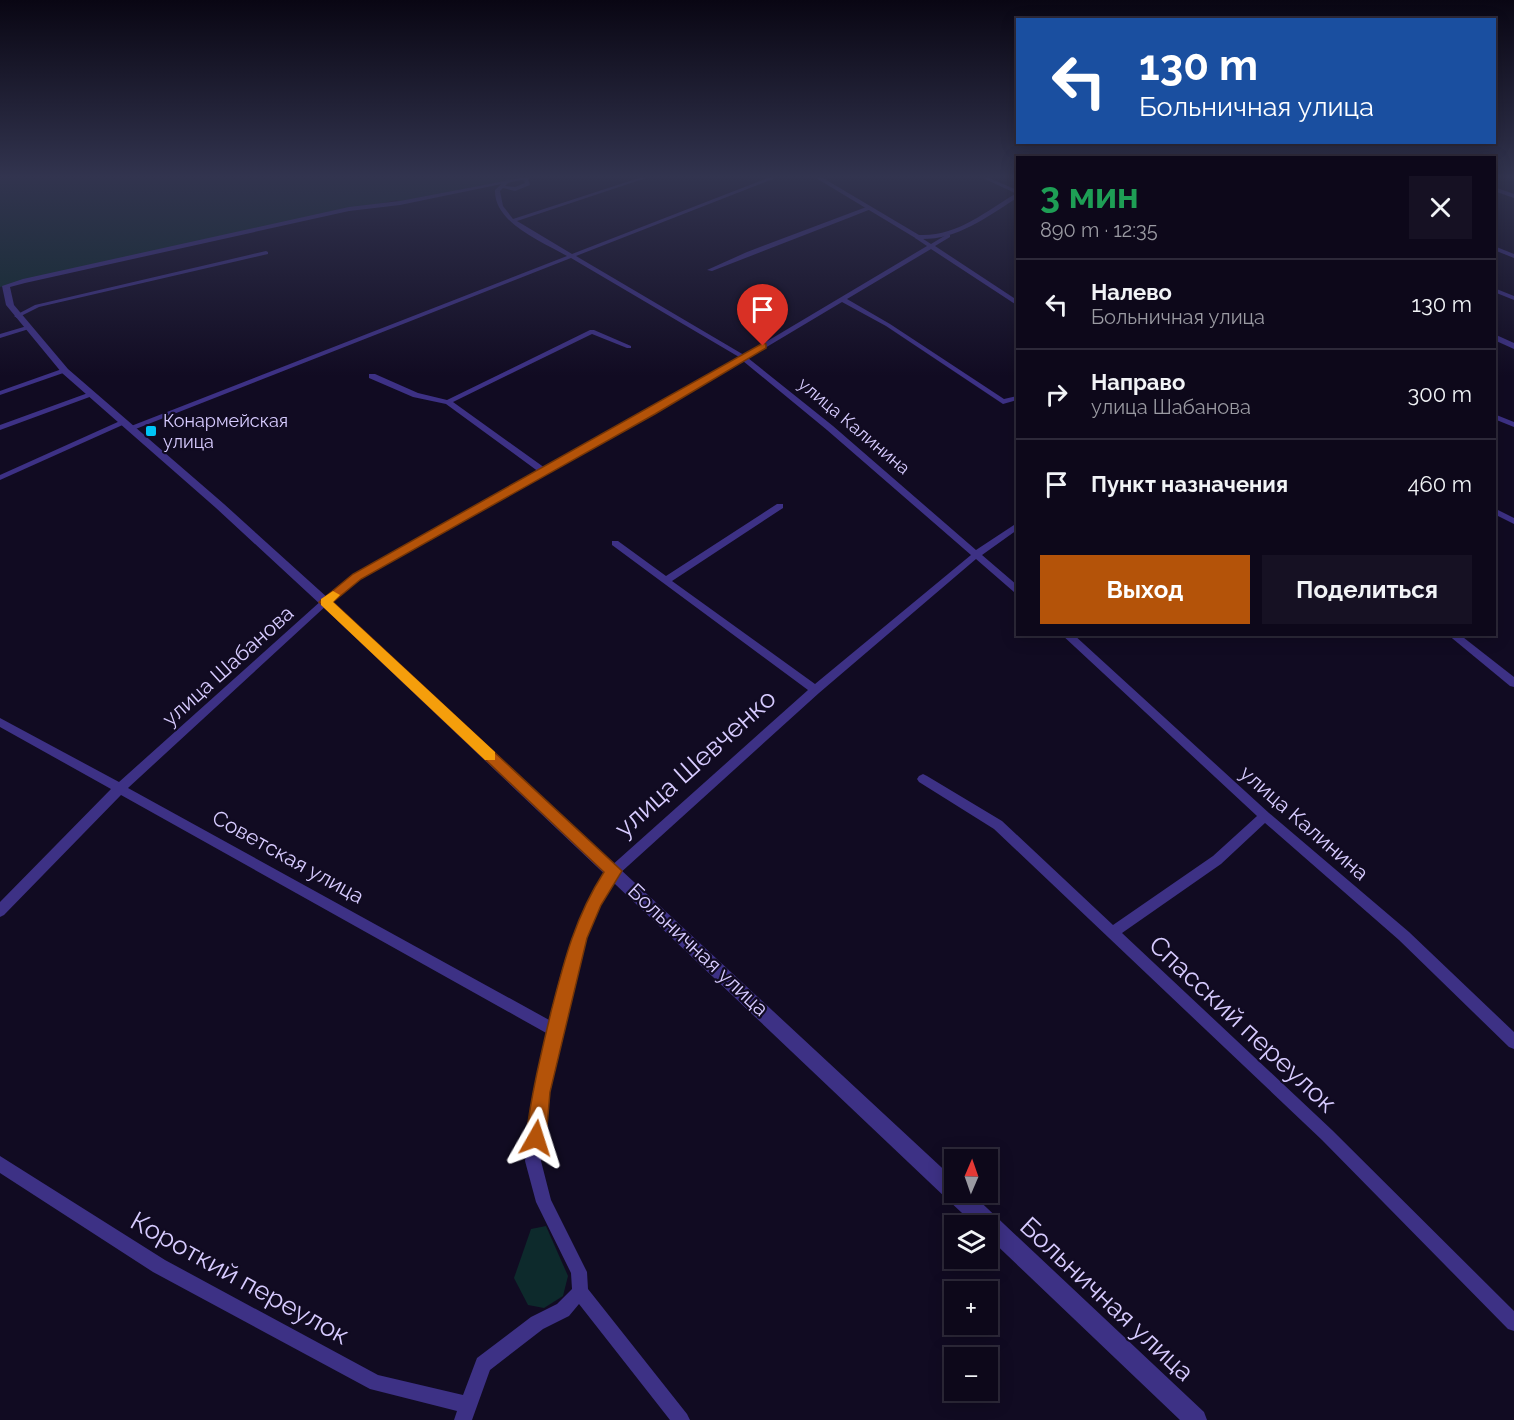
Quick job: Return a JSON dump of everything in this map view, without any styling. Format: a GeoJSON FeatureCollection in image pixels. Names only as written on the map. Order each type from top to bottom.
{"type":"FeatureCollection","features":[{"type":"Feature","properties":{"kind":"street"},"geometry":{"type":"LineString","coordinates":[[2,287],[192,244]]}},
{"type":"Feature","properties":{"kind":"street","name":"улица Калинина"},"geometry":{"type":"LineString","coordinates":[[552,244],[743,357],[830,428],[1016,589]]}},
{"type":"Feature","properties":{"kind":"street"},"geometry":{"type":"LineString","coordinates":[[0,478],[126,426],[599,244]]}},
{"type":"Feature","properties":{"kind":"street"},"geometry":{"type":"LineString","coordinates":[[710,270],[744,254],[774,244]]}},
{"type":"Feature","properties":{"kind":"street","name":"улица Шабанова"},"geometry":{"type":"LineString","coordinates":[[0,911],[118,789],[325,602],[357,577],[743,357],[842,299],[928,244]]}},
{"type":"Feature","properties":{"kind":"street"},"geometry":{"type":"LineString","coordinates":[[935,244],[1016,302]]}},
{"type":"Feature","properties":{"kind":"street"},"geometry":{"type":"LineString","coordinates":[[1496,249],[1514,256]]}},
{"type":"Feature","properties":{"kind":"street"},"geometry":{"type":"LineString","coordinates":[[17,316],[37,306],[266,253]]}},
{"type":"Feature","properties":{"kind":"street","name":"Больничная улица"},"geometry":{"type":"LineString","coordinates":[[2,287],[17,316],[65,371],[325,602],[944,1183]]}},
{"type":"Feature","properties":{"kind":"street"},"geometry":{"type":"LineString","coordinates":[[1496,291],[1514,298]]}},
{"type":"Feature","properties":{"kind":"street"},"geometry":{"type":"LineString","coordinates":[[842,299],[888,325],[1004,402],[1016,398]]}},
{"type":"Feature","properties":{"kind":"street"},"geometry":{"type":"LineString","coordinates":[[0,336],[27,328]]}},
{"type":"Feature","properties":{"kind":"street"},"geometry":{"type":"LineString","coordinates":[[448,402],[592,331],[629,347]]}},
{"type":"Feature","properties":{"kind":"street"},"geometry":{"type":"LineString","coordinates":[[1496,338],[1514,346]]}},
{"type":"Feature","properties":{"kind":"street"},"geometry":{"type":"LineString","coordinates":[[0,393],[65,371]]}},
{"type":"Feature","properties":{"kind":"street"},"geometry":{"type":"LineString","coordinates":[[372,376],[416,394],[448,402],[544,471]]}},
{"type":"Feature","properties":{"kind":"street"},"geometry":{"type":"LineString","coordinates":[[0,428],[91,395]]}},
{"type":"Feature","properties":{"kind":"street"},"geometry":{"type":"LineString","coordinates":[[1496,417],[1514,425]]}},
{"type":"Feature","properties":{"kind":"street"},"geometry":{"type":"LineString","coordinates":[[665,581],[780,506]]}},
{"type":"Feature","properties":{"kind":"street"},"geometry":{"type":"LineString","coordinates":[[1496,512],[1514,521]]}},
{"type":"Feature","properties":{"kind":"street","name":"улица Шевченко"},"geometry":{"type":"LineString","coordinates":[[580,1292],[579,1272],[544,1202],[534,1161],[541,1092],[554,1030],[578,938],[595,900],[614,871],[815,690],[976,554],[1016,527]]}},
{"type":"Feature","properties":{"kind":"street"},"geometry":{"type":"LineString","coordinates":[[615,543],[815,690]]}},
{"type":"Feature","properties":{"kind":"street","name":"улица Калинина"},"geometry":{"type":"LineString","coordinates":[[1068,636],[1265,816],[1404,936],[1514,1042]]}},
{"type":"Feature","properties":{"kind":"street"},"geometry":{"type":"LineString","coordinates":[[1455,636],[1514,683]]}},
{"type":"Feature","properties":{"kind":"street","name":"Советская улица"},"geometry":{"type":"LineString","coordinates":[[0,722],[554,1030]]}},
{"type":"Feature","properties":{"kind":"street","name":"Спасский переулок"},"geometry":{"type":"LineString","coordinates":[[924,779],[998,825],[1327,1135],[1514,1323]]}},
{"type":"Feature","properties":{"kind":"street"},"geometry":{"type":"LineString","coordinates":[[1112,933],[1217,860],[1265,816]]}},
{"type":"Feature","properties":{"kind":"street","name":"Короткий переулок"},"geometry":{"type":"LineString","coordinates":[[0,1164],[159,1266],[376,1383],[466,1412]]}},
{"type":"Feature","properties":{"kind":"street","name":"Больничная улица"},"geometry":{"type":"LineString","coordinates":[[966,1203],[1196,1420]]}},
{"type":"Feature","properties":{"kind":"street"},"geometry":{"type":"LineString","coordinates":[[466,1412],[483,1364],[537,1323],[563,1310],[580,1292],[681,1420]]}},
{"type":"Feature","properties":{"kind":"green space"},"geometry":{"type":"Polygon","coordinates":[[[0,244],[195,244],[0,287],[0,244]]]}},
{"type":"Feature","properties":{"kind":"green space"},"geometry":{"type":"Polygon","coordinates":[[[546,1226],[568,1276],[563,1296],[544,1308],[528,1305],[514,1278],[531,1229],[546,1226]]]}},
{"type":"Feature","properties":{"kind":"slow traffic"},"geometry":{"type":"LineString","coordinates":[[333,595],[325,602],[490,756]]}},
{"type":"Feature","properties":{"kind":"place","name":"Конармейская улица"},"geometry":{"type":"Point","coordinates":[151,431]}},
{"type":"Feature","properties":{"kind":"route"},"geometry":{"type":"LineString","coordinates":[[536,1138],[541,1092],[554,1030],[578,938],[595,900],[614,871],[325,602],[357,577],[652,412],[763,346]]}}]}
